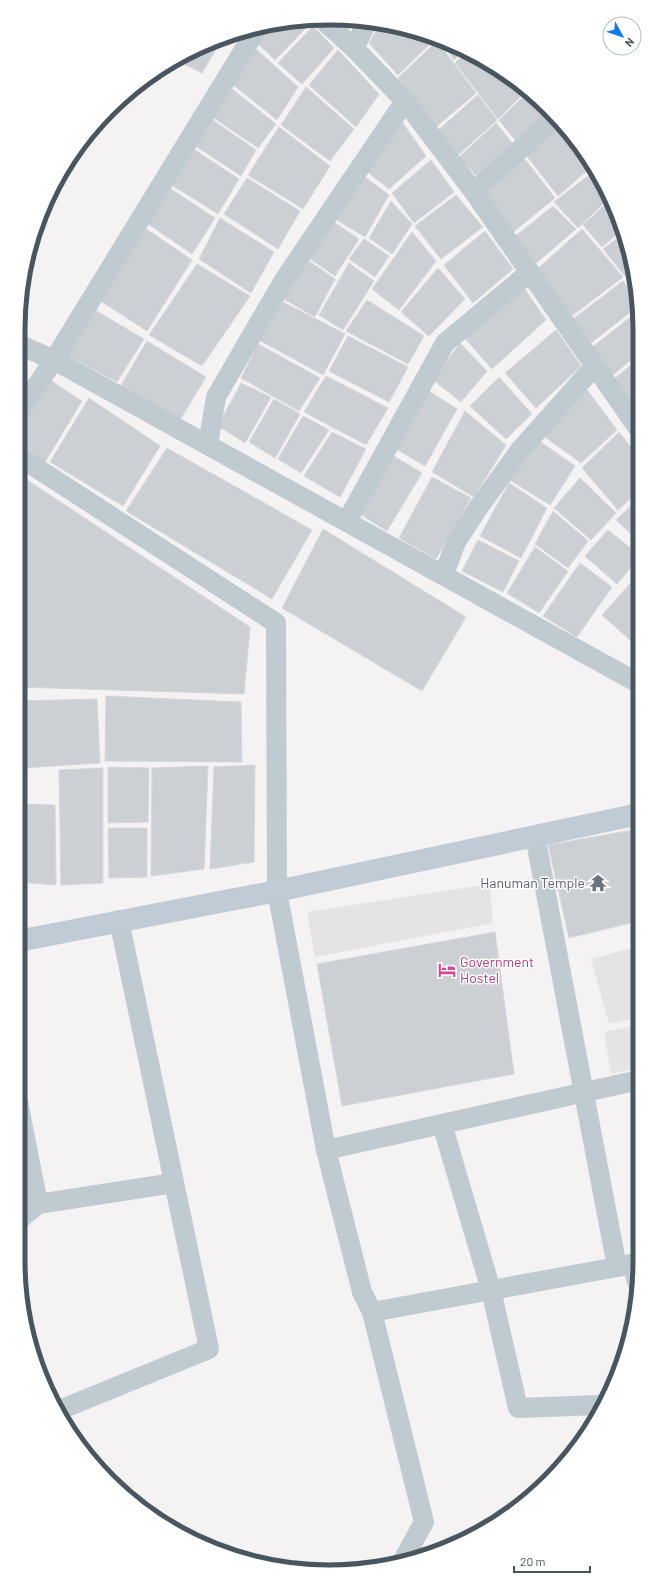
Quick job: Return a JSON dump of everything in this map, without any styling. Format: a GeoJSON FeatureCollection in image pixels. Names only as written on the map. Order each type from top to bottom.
{"type":"FeatureCollection","features":[{"type":"Feature","properties":{"kind":"main road"},"geometry":{"type":"LineString","coordinates":[[25,940],[119,920],[277,891],[633,815]]}},
{"type":"Feature","properties":{"kind":"street"},"geometry":{"type":"LineString","coordinates":[[329,25],[354,48],[405,101],[474,192],[594,367],[633,421]]}},
{"type":"Feature","properties":{"kind":"street"},"geometry":{"type":"LineString","coordinates":[[354,48],[365,28]]}},
{"type":"Feature","properties":{"kind":"street"},"geometry":{"type":"LineString","coordinates":[[25,403],[54,360],[254,34]]}},
{"type":"Feature","properties":{"kind":"street"},"geometry":{"type":"LineString","coordinates":[[208,444],[216,397],[280,287],[405,101]]}},
{"type":"Feature","properties":{"kind":"street"},"geometry":{"type":"LineString","coordinates":[[474,192],[551,122]]}},
{"type":"Feature","properties":{"kind":"street"},"geometry":{"type":"LineString","coordinates":[[347,521],[445,343],[530,272]]}},
{"type":"Feature","properties":{"kind":"street"},"geometry":{"type":"LineString","coordinates":[[25,347],[54,360],[208,444],[633,680]]}},
{"type":"Feature","properties":{"kind":"street"},"geometry":{"type":"LineString","coordinates":[[444,574],[456,542],[478,508],[522,449],[594,367]]}},
{"type":"Feature","properties":{"kind":"street"},"geometry":{"type":"LineString","coordinates":[[25,461],[276,623],[277,891],[326,1150],[362,1292],[372,1312],[424,1522],[406,1555]]}},
{"type":"Feature","properties":{"kind":"street"},"geometry":{"type":"LineString","coordinates":[[372,1312],[491,1290],[631,1269],[584,1091],[535,836]]}},
{"type":"Feature","properties":{"kind":"street"},"geometry":{"type":"LineString","coordinates":[[63,1408],[209,1349],[119,920]]}},
{"type":"Feature","properties":{"kind":"street"},"geometry":{"type":"LineString","coordinates":[[326,1150],[584,1091],[633,1081]]}},
{"type":"Feature","properties":{"kind":"street"},"geometry":{"type":"LineString","coordinates":[[442,1124],[491,1290],[518,1408],[596,1405]]}},
{"type":"Feature","properties":{"kind":"street"},"geometry":{"type":"LineString","coordinates":[[25,1138],[38,1204]]}},
{"type":"Feature","properties":{"kind":"street"},"geometry":{"type":"LineString","coordinates":[[25,1215],[38,1204],[174,1183]]}},
{"type":"Feature","properties":{"kind":"shaded area"},"geometry":{"type":"Polygon","coordinates":[[[490,884],[493,923],[315,957],[307,912],[490,884]]]}},
{"type":"Feature","properties":{"kind":"shaded area"},"geometry":{"type":"Polygon","coordinates":[[[633,948],[633,1018],[609,1024],[591,959],[633,948]]]}},
{"type":"Feature","properties":{"kind":"shaded area"},"geometry":{"type":"Polygon","coordinates":[[[633,1026],[633,1069],[611,1074],[604,1032],[633,1026]]]}},
{"type":"Feature","properties":{"kind":"building"},"geometry":{"type":"Polygon","coordinates":[[[308,26],[275,60],[255,41],[262,33],[308,26]]]}},
{"type":"Feature","properties":{"kind":"building"},"geometry":{"type":"Polygon","coordinates":[[[313,26],[334,48],[302,84],[278,63],[313,26]]]}},
{"type":"Feature","properties":{"kind":"building"},"geometry":{"type":"Polygon","coordinates":[[[377,29],[408,35],[431,43],[398,75],[369,43],[377,29]]]}},
{"type":"Feature","properties":{"kind":"building"},"geometry":{"type":"Polygon","coordinates":[[[434,44],[441,46],[476,93],[436,127],[398,78],[434,44]]]}},
{"type":"Feature","properties":{"kind":"building"},"geometry":{"type":"Polygon","coordinates":[[[218,46],[202,73],[182,63],[218,46]]]}},
{"type":"Feature","properties":{"kind":"building"},"geometry":{"type":"Polygon","coordinates":[[[255,48],[298,87],[277,120],[232,84],[255,48]]]}},
{"type":"Feature","properties":{"kind":"building"},"geometry":{"type":"Polygon","coordinates":[[[446,48],[460,54],[454,60],[446,48]]]}},
{"type":"Feature","properties":{"kind":"building"},"geometry":{"type":"Polygon","coordinates":[[[338,50],[379,94],[356,127],[309,85],[338,50]]]}},
{"type":"Feature","properties":{"kind":"building"},"geometry":{"type":"Polygon","coordinates":[[[463,56],[498,76],[522,95],[498,119],[455,63],[463,56]]]}},
{"type":"Feature","properties":{"kind":"building"},"geometry":{"type":"Polygon","coordinates":[[[306,87],[354,129],[330,161],[281,125],[306,87]]]}},
{"type":"Feature","properties":{"kind":"building"},"geometry":{"type":"Polygon","coordinates":[[[231,88],[276,124],[258,148],[211,116],[231,88]]]}},
{"type":"Feature","properties":{"kind":"building"},"geometry":{"type":"Polygon","coordinates":[[[478,95],[497,120],[456,157],[436,132],[478,95]]]}},
{"type":"Feature","properties":{"kind":"building"},"geometry":{"type":"Polygon","coordinates":[[[524,96],[548,118],[519,145],[499,120],[524,96]]]}},
{"type":"Feature","properties":{"kind":"building"},"geometry":{"type":"Polygon","coordinates":[[[210,118],[256,150],[241,176],[194,145],[210,118]]]}},
{"type":"Feature","properties":{"kind":"building"},"geometry":{"type":"Polygon","coordinates":[[[400,119],[426,156],[389,189],[365,170],[400,119]]]}},
{"type":"Feature","properties":{"kind":"building"},"geometry":{"type":"Polygon","coordinates":[[[496,123],[514,145],[479,179],[459,157],[496,123]]]}},
{"type":"Feature","properties":{"kind":"building"},"geometry":{"type":"Polygon","coordinates":[[[553,123],[570,144],[588,170],[558,196],[523,151],[553,123]]]}},
{"type":"Feature","properties":{"kind":"building"},"geometry":{"type":"Polygon","coordinates":[[[279,127],[330,166],[303,209],[248,175],[279,127]]]}},
{"type":"Feature","properties":{"kind":"building"},"geometry":{"type":"Polygon","coordinates":[[[192,148],[239,179],[218,214],[170,184],[192,148]]]}},
{"type":"Feature","properties":{"kind":"building"},"geometry":{"type":"Polygon","coordinates":[[[521,154],[555,198],[512,233],[479,191],[521,154]]]}},
{"type":"Feature","properties":{"kind":"building"},"geometry":{"type":"Polygon","coordinates":[[[431,160],[454,192],[414,223],[392,193],[431,160]]]}},
{"type":"Feature","properties":{"kind":"building"},"geometry":{"type":"Polygon","coordinates":[[[361,174],[389,195],[365,237],[332,217],[361,174]]]}},
{"type":"Feature","properties":{"kind":"building"},"geometry":{"type":"Polygon","coordinates":[[[590,174],[605,202],[578,228],[554,202],[590,174]]]}},
{"type":"Feature","properties":{"kind":"building"},"geometry":{"type":"Polygon","coordinates":[[[247,178],[300,211],[278,249],[224,214],[247,178]]]}},
{"type":"Feature","properties":{"kind":"building"},"geometry":{"type":"Polygon","coordinates":[[[168,187],[215,218],[192,254],[145,222],[168,187]]]}},
{"type":"Feature","properties":{"kind":"building"},"geometry":{"type":"Polygon","coordinates":[[[456,195],[483,227],[441,259],[415,226],[456,195]]]}},
{"type":"Feature","properties":{"kind":"building"},"geometry":{"type":"Polygon","coordinates":[[[391,201],[412,224],[392,254],[369,238],[391,201]]]}},
{"type":"Feature","properties":{"kind":"building"},"geometry":{"type":"Polygon","coordinates":[[[606,204],[618,234],[602,247],[583,225],[606,204]]]}},
{"type":"Feature","properties":{"kind":"building"},"geometry":{"type":"Polygon","coordinates":[[[553,206],[576,229],[534,265],[513,238],[553,206]]]}},
{"type":"Feature","properties":{"kind":"building"},"geometry":{"type":"Polygon","coordinates":[[[220,218],[274,252],[251,293],[199,259],[220,218]]]}},
{"type":"Feature","properties":{"kind":"building"},"geometry":{"type":"Polygon","coordinates":[[[331,220],[359,239],[335,276],[306,256],[331,220]]]}},
{"type":"Feature","properties":{"kind":"building"},"geometry":{"type":"Polygon","coordinates":[[[145,228],[192,260],[147,331],[99,300],[145,228]]]}},
{"type":"Feature","properties":{"kind":"building"},"geometry":{"type":"Polygon","coordinates":[[[582,229],[623,277],[569,318],[535,271],[582,229]]]}},
{"type":"Feature","properties":{"kind":"building"},"geometry":{"type":"Polygon","coordinates":[[[485,231],[513,269],[473,303],[444,265],[485,231]]]}},
{"type":"Feature","properties":{"kind":"building"},"geometry":{"type":"Polygon","coordinates":[[[412,232],[436,261],[399,310],[372,289],[412,232]]]}},
{"type":"Feature","properties":{"kind":"building"},"geometry":{"type":"Polygon","coordinates":[[[619,237],[628,274],[625,276],[603,249],[619,237]]]}},
{"type":"Feature","properties":{"kind":"building"},"geometry":{"type":"Polygon","coordinates":[[[364,239],[389,256],[375,277],[349,259],[364,239]]]}},
{"type":"Feature","properties":{"kind":"building"},"geometry":{"type":"Polygon","coordinates":[[[306,259],[335,279],[315,317],[280,297],[306,259]]]}},
{"type":"Feature","properties":{"kind":"building"},"geometry":{"type":"Polygon","coordinates":[[[349,263],[374,281],[343,330],[319,315],[349,263]]]}},
{"type":"Feature","properties":{"kind":"building"},"geometry":{"type":"Polygon","coordinates":[[[197,264],[250,296],[202,366],[149,335],[197,264]]]}},
{"type":"Feature","properties":{"kind":"building"},"geometry":{"type":"Polygon","coordinates":[[[438,268],[465,299],[429,336],[401,312],[438,268]]]}},
{"type":"Feature","properties":{"kind":"building"},"geometry":{"type":"Polygon","coordinates":[[[623,281],[630,291],[632,311],[587,346],[569,322],[623,281]]]}},
{"type":"Feature","properties":{"kind":"building"},"geometry":{"type":"Polygon","coordinates":[[[524,288],[546,320],[492,369],[463,336],[524,288]]]}},
{"type":"Feature","properties":{"kind":"building"},"geometry":{"type":"Polygon","coordinates":[[[367,300],[424,336],[408,364],[346,331],[367,300]]]}},
{"type":"Feature","properties":{"kind":"building"},"geometry":{"type":"Polygon","coordinates":[[[281,301],[345,334],[323,375],[259,340],[281,301]]]}},
{"type":"Feature","properties":{"kind":"building"},"geometry":{"type":"Polygon","coordinates":[[[93,309],[144,339],[117,382],[64,354],[93,309]]]}},
{"type":"Feature","properties":{"kind":"building"},"geometry":{"type":"Polygon","coordinates":[[[632,316],[633,358],[612,376],[591,348],[632,316]]]}},
{"type":"Feature","properties":{"kind":"building"},"geometry":{"type":"Polygon","coordinates":[[[556,330],[581,366],[536,408],[505,373],[556,330]]]}},
{"type":"Feature","properties":{"kind":"building"},"geometry":{"type":"Polygon","coordinates":[[[348,336],[408,367],[389,402],[329,371],[348,336]]]}},
{"type":"Feature","properties":{"kind":"building"},"geometry":{"type":"Polygon","coordinates":[[[147,341],[206,377],[180,420],[120,387],[147,341]]]}},
{"type":"Feature","properties":{"kind":"building"},"geometry":{"type":"Polygon","coordinates":[[[460,343],[487,371],[461,402],[433,380],[460,343]]]}},
{"type":"Feature","properties":{"kind":"building"},"geometry":{"type":"Polygon","coordinates":[[[258,344],[320,378],[299,411],[241,378],[258,344]]]}},
{"type":"Feature","properties":{"kind":"building"},"geometry":{"type":"Polygon","coordinates":[[[633,363],[633,403],[614,379],[633,363]]]}},
{"type":"Feature","properties":{"kind":"building"},"geometry":{"type":"Polygon","coordinates":[[[326,376],[388,408],[366,445],[304,412],[326,376]]]}},
{"type":"Feature","properties":{"kind":"building"},"geometry":{"type":"Polygon","coordinates":[[[499,377],[532,414],[506,439],[470,406],[499,377]]]}},
{"type":"Feature","properties":{"kind":"building"},"geometry":{"type":"Polygon","coordinates":[[[50,380],[82,401],[45,462],[25,448],[25,420],[50,380]]]}},
{"type":"Feature","properties":{"kind":"building"},"geometry":{"type":"Polygon","coordinates":[[[241,383],[271,397],[245,443],[218,426],[241,383]]]}},
{"type":"Feature","properties":{"kind":"building"},"geometry":{"type":"Polygon","coordinates":[[[585,387],[617,430],[581,463],[542,435],[585,387]]]}},
{"type":"Feature","properties":{"kind":"building"},"geometry":{"type":"Polygon","coordinates":[[[427,390],[457,409],[425,466],[396,449],[427,390]]]}},
{"type":"Feature","properties":{"kind":"building"},"geometry":{"type":"Polygon","coordinates":[[[89,398],[160,446],[123,506],[50,462],[89,398]]]}},
{"type":"Feature","properties":{"kind":"building"},"geometry":{"type":"Polygon","coordinates":[[[274,399],[300,414],[275,458],[249,442],[274,399]]]}},
{"type":"Feature","properties":{"kind":"building"},"geometry":{"type":"Polygon","coordinates":[[[465,411],[506,445],[474,497],[432,472],[465,411]]]}},
{"type":"Feature","properties":{"kind":"building"},"geometry":{"type":"Polygon","coordinates":[[[303,416],[329,430],[301,473],[278,459],[303,416]]]}},
{"type":"Feature","properties":{"kind":"building"},"geometry":{"type":"Polygon","coordinates":[[[332,432],[366,449],[340,497],[304,476],[332,432]]]}},
{"type":"Feature","properties":{"kind":"building"},"geometry":{"type":"Polygon","coordinates":[[[619,432],[633,450],[633,496],[618,510],[582,468],[619,432]]]}},
{"type":"Feature","properties":{"kind":"building"},"geometry":{"type":"Polygon","coordinates":[[[538,440],[575,466],[550,505],[510,480],[538,440]]]}},
{"type":"Feature","properties":{"kind":"building"},"geometry":{"type":"Polygon","coordinates":[[[167,448],[312,530],[272,599],[126,511],[167,448]]]}},
{"type":"Feature","properties":{"kind":"building"},"geometry":{"type":"Polygon","coordinates":[[[392,455],[422,473],[387,531],[358,513],[392,455]]]}},
{"type":"Feature","properties":{"kind":"building"},"geometry":{"type":"Polygon","coordinates":[[[432,477],[471,498],[436,559],[399,538],[432,477]]]}},
{"type":"Feature","properties":{"kind":"building"},"geometry":{"type":"Polygon","coordinates":[[[580,478],[616,513],[591,540],[554,508],[580,478]]]}},
{"type":"Feature","properties":{"kind":"building"},"geometry":{"type":"Polygon","coordinates":[[[25,479],[250,627],[244,694],[25,687],[25,479]]]}},
{"type":"Feature","properties":{"kind":"building"},"geometry":{"type":"Polygon","coordinates":[[[509,483],[547,508],[521,558],[480,536],[509,483]]]}},
{"type":"Feature","properties":{"kind":"building"},"geometry":{"type":"Polygon","coordinates":[[[633,504],[633,535],[616,520],[633,504]]]}},
{"type":"Feature","properties":{"kind":"building"},"geometry":{"type":"Polygon","coordinates":[[[553,511],[588,541],[568,568],[535,544],[553,511]]]}},
{"type":"Feature","properties":{"kind":"building"},"geometry":{"type":"Polygon","coordinates":[[[323,529],[466,617],[422,691],[282,608],[323,529]]]}},
{"type":"Feature","properties":{"kind":"building"},"geometry":{"type":"Polygon","coordinates":[[[608,530],[633,550],[633,565],[617,584],[585,556],[608,530]]]}},
{"type":"Feature","properties":{"kind":"building"},"geometry":{"type":"Polygon","coordinates":[[[478,540],[519,561],[503,592],[462,571],[478,540]]]}},
{"type":"Feature","properties":{"kind":"building"},"geometry":{"type":"Polygon","coordinates":[[[535,547],[568,571],[539,613],[507,593],[535,547]]]}},
{"type":"Feature","properties":{"kind":"building"},"geometry":{"type":"Polygon","coordinates":[[[580,563],[612,587],[577,637],[543,616],[580,563]]]}},
{"type":"Feature","properties":{"kind":"building"},"geometry":{"type":"Polygon","coordinates":[[[633,580],[633,643],[602,615],[633,580]]]}},
{"type":"Feature","properties":{"kind":"building"},"geometry":{"type":"Polygon","coordinates":[[[106,696],[241,702],[242,762],[105,761],[106,696]]]}},
{"type":"Feature","properties":{"kind":"building"},"geometry":{"type":"Polygon","coordinates":[[[97,699],[100,763],[25,768],[25,701],[97,699]]]}},
{"type":"Feature","properties":{"kind":"building"},"geometry":{"type":"Polygon","coordinates":[[[255,765],[254,862],[210,869],[214,767],[255,765]]]}},
{"type":"Feature","properties":{"kind":"building"},"geometry":{"type":"Polygon","coordinates":[[[208,766],[204,869],[151,876],[152,768],[208,766]]]}},
{"type":"Feature","properties":{"kind":"building"},"geometry":{"type":"Polygon","coordinates":[[[108,767],[149,768],[148,822],[108,823],[108,767]]]}},
{"type":"Feature","properties":{"kind":"building"},"geometry":{"type":"Polygon","coordinates":[[[103,768],[103,883],[61,885],[59,770],[103,768]]]}},
{"type":"Feature","properties":{"kind":"building"},"geometry":{"type":"Polygon","coordinates":[[[25,804],[55,805],[56,885],[25,883],[25,804]]]}},
{"type":"Feature","properties":{"kind":"building"},"geometry":{"type":"Polygon","coordinates":[[[108,828],[147,828],[147,877],[109,878],[108,828]]]}},
{"type":"Feature","properties":{"kind":"building","name":"Hanuman Temple"},"geometry":{"type":"Polygon","coordinates":[[[633,830],[633,922],[569,938],[548,845],[633,830]]]}},
{"type":"Feature","properties":{"kind":"building"},"geometry":{"type":"Polygon","coordinates":[[[495,932],[514,1074],[342,1106],[317,964],[495,932]]]}},
{"type":"Feature","properties":{"kind":"place","name":"Hanuman Temple"},"geometry":{"type":"Point","coordinates":[598,883]}},
{"type":"Feature","properties":{"kind":"place","name":"Government Hostel"},"geometry":{"type":"Point","coordinates":[447,970]}}]}
